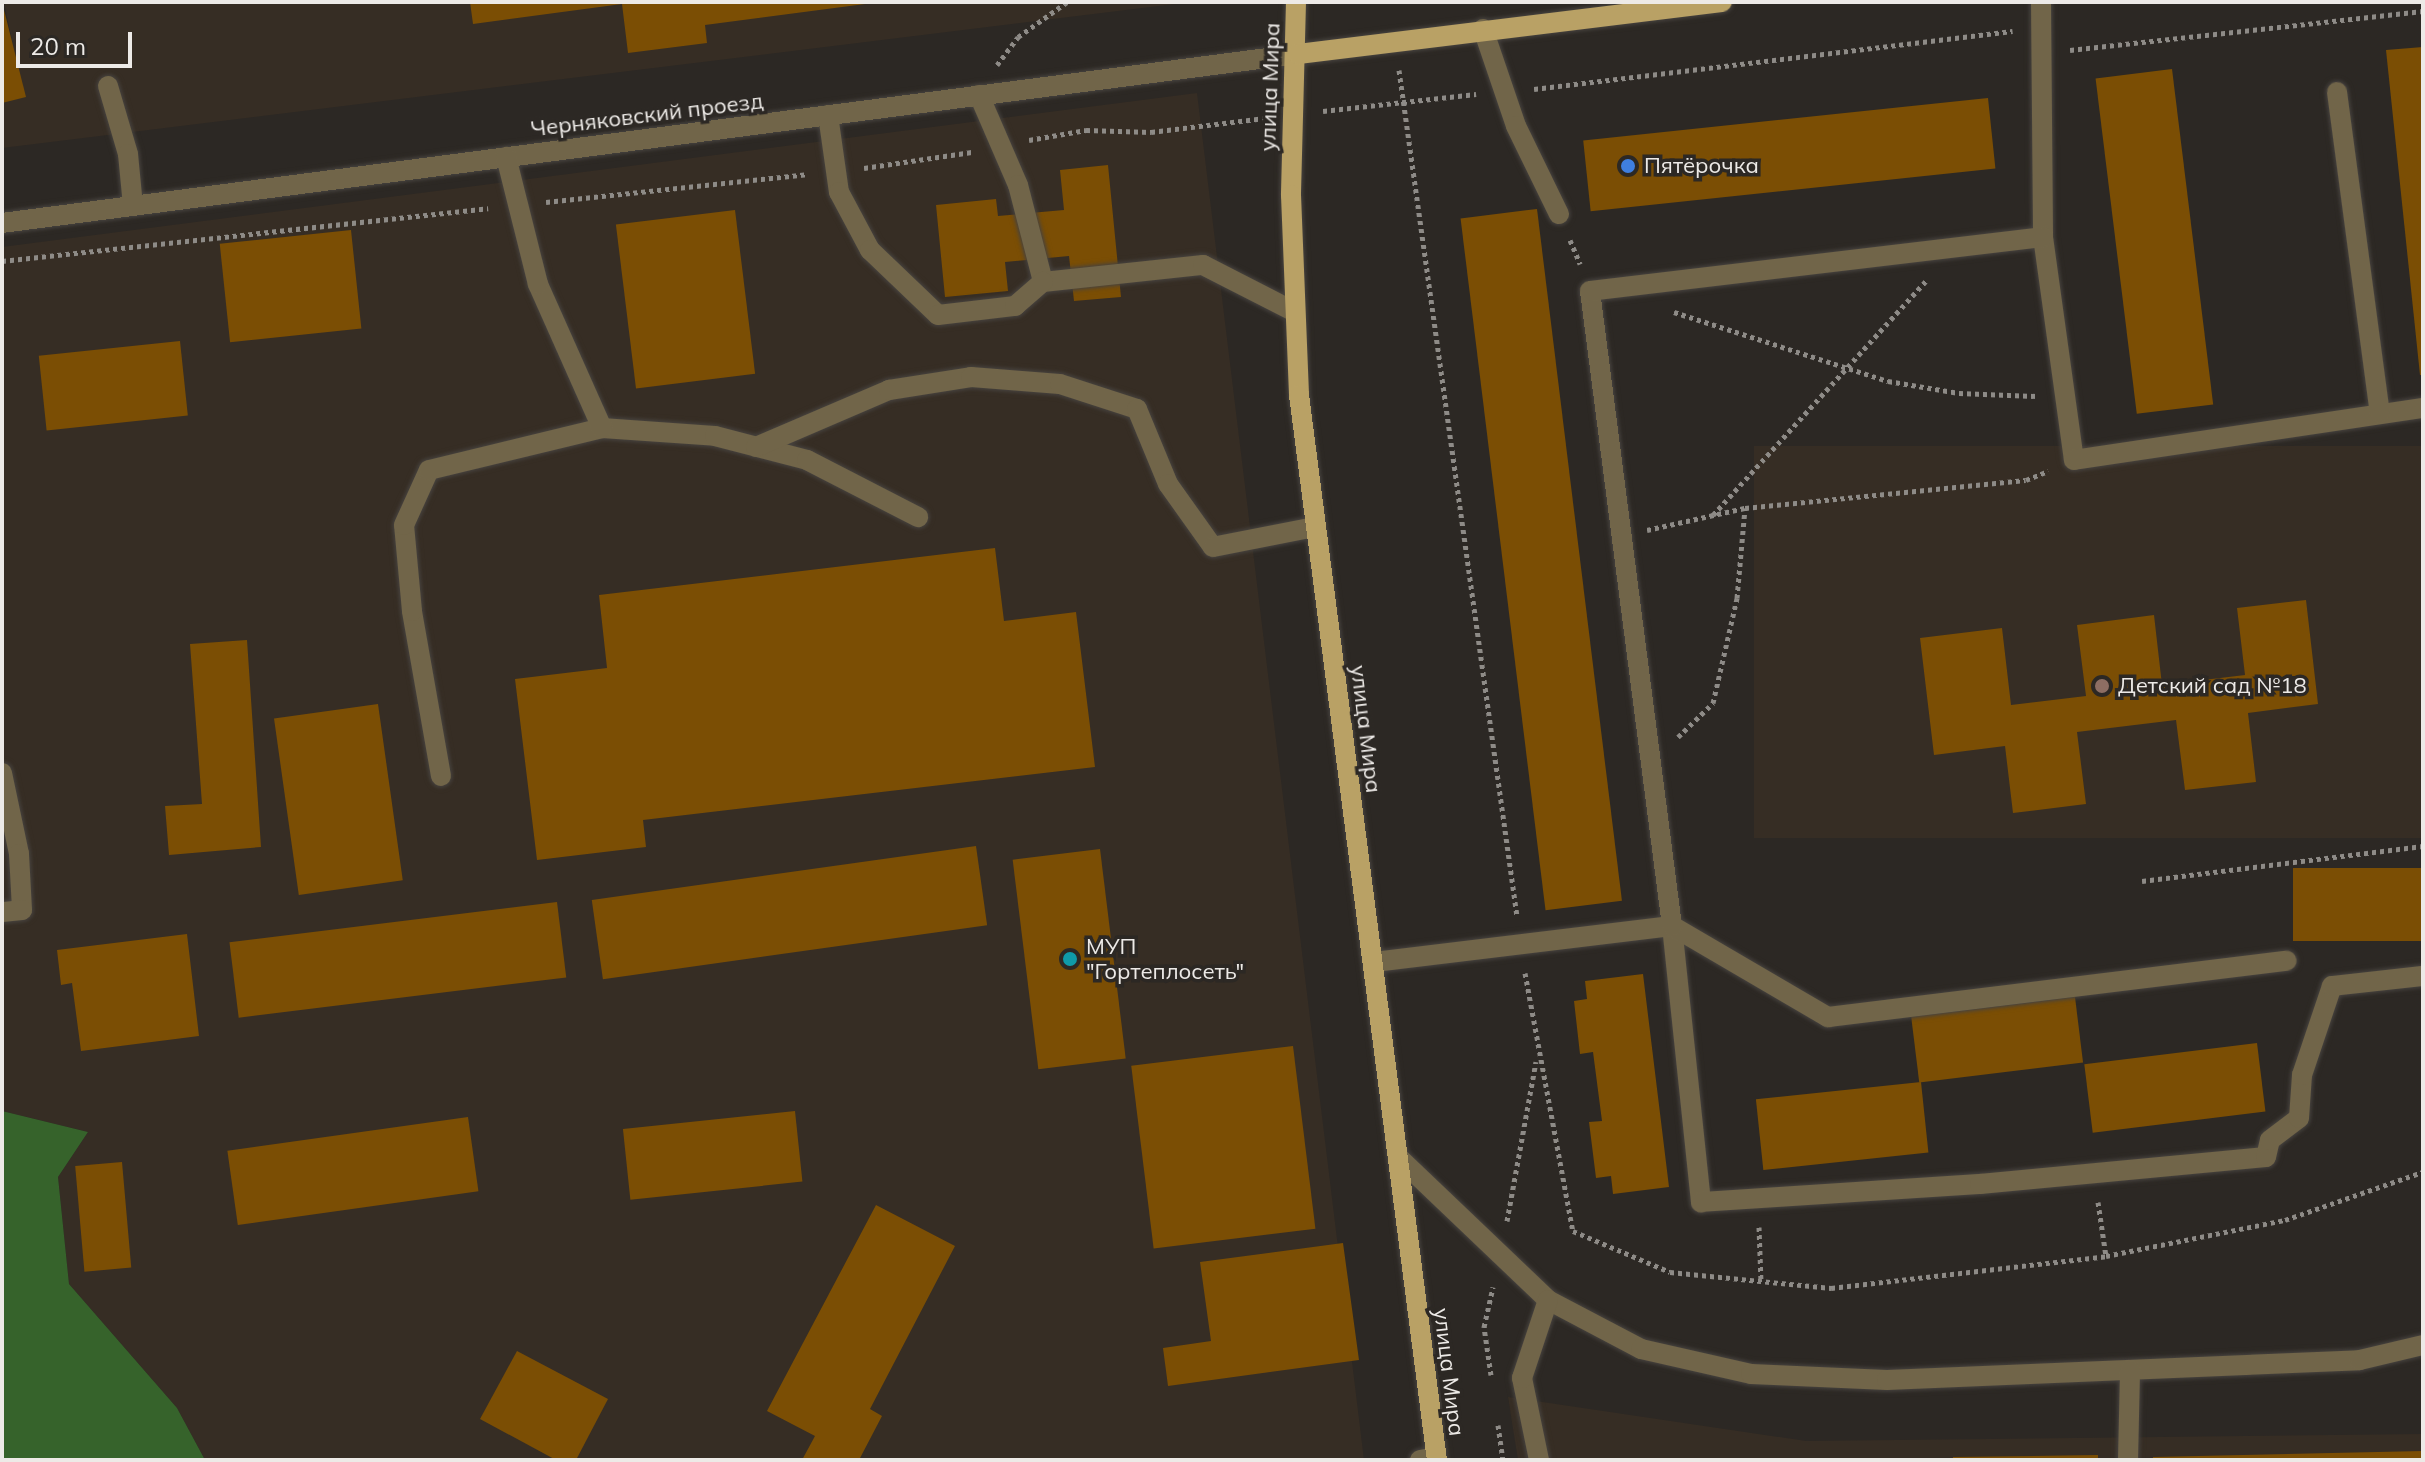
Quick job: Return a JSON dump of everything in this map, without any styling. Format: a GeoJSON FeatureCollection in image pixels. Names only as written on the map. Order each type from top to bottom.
{"type":"FeatureCollection","features":[{"type":"Feature","properties":{"kind":"main road","name":"улица Мира"},"geometry":{"type":"LineString","coordinates":[[1296,2],[1298,54],[1291,195],[1295,312],[1315,527],[1374,962],[1431,1459]]}},
{"type":"Feature","properties":{"kind":"main road"},"geometry":{"type":"LineString","coordinates":[[1298,54],[1668,5],[1722,2]]}},
{"type":"Feature","properties":{"kind":"street"},"geometry":{"type":"LineString","coordinates":[[2041,2],[2043,237],[2074,460],[2423,408]]}},
{"type":"Feature","properties":{"kind":"street"},"geometry":{"type":"LineString","coordinates":[[1483,29],[1516,126],[1559,214]]}},
{"type":"Feature","properties":{"kind":"street","name":"Черняковский проезд"},"geometry":{"type":"LineString","coordinates":[[2,223],[1298,54]]}},
{"type":"Feature","properties":{"kind":"street"},"geometry":{"type":"LineString","coordinates":[[108,86],[128,154],[133,206]]}},
{"type":"Feature","properties":{"kind":"street"},"geometry":{"type":"LineString","coordinates":[[2337,92],[2380,413]]}},
{"type":"Feature","properties":{"kind":"street"},"geometry":{"type":"LineString","coordinates":[[976,96],[1018,185],[1043,282]]}},
{"type":"Feature","properties":{"kind":"street"},"geometry":{"type":"LineString","coordinates":[[828,115],[839,192],[864,238],[938,315],[1015,306],[1043,282],[1203,265],[1295,312]]}},
{"type":"Feature","properties":{"kind":"street"},"geometry":{"type":"LineString","coordinates":[[506,157],[538,284],[602,428]]}},
{"type":"Feature","properties":{"kind":"street"},"geometry":{"type":"LineString","coordinates":[[2043,237],[1590,291],[1672,926],[1701,1202],[2266,1157],[2270,1140],[2299,1118],[2302,1075],[2332,986],[2423,976]]}},
{"type":"Feature","properties":{"kind":"street"},"geometry":{"type":"LineString","coordinates":[[756,447],[889,390],[971,377],[1060,384],[1137,409],[1168,484],[1213,547],[1315,527]]}},
{"type":"Feature","properties":{"kind":"street"},"geometry":{"type":"LineString","coordinates":[[441,776],[412,611],[404,525],[429,470],[602,428],[715,436],[807,460],[918,517]]}},
{"type":"Feature","properties":{"kind":"street"},"geometry":{"type":"LineString","coordinates":[[2,773],[19,854],[22,910],[2,912]]}},
{"type":"Feature","properties":{"kind":"street"},"geometry":{"type":"LineString","coordinates":[[1374,962],[1672,926],[1828,1017],[2287,961]]}},
{"type":"Feature","properties":{"kind":"street"},"geometry":{"type":"LineString","coordinates":[[1398,1157],[1548,1300],[1641,1349],[1751,1374],[1887,1380],[2130,1370],[2360,1360],[2423,1345]]}},
{"type":"Feature","properties":{"kind":"street"},"geometry":{"type":"LineString","coordinates":[[1539,1460],[1522,1378],[1548,1300]]}},
{"type":"Feature","properties":{"kind":"street"},"geometry":{"type":"LineString","coordinates":[[2128,1460],[2130,1370]]}},
{"type":"Feature","properties":{"kind":"path"},"geometry":{"type":"LineString","coordinates":[[976,96],[1018,37],[1067,2]]}},
{"type":"Feature","properties":{"kind":"path"},"geometry":{"type":"LineString","coordinates":[[2041,54],[2423,11]]}},
{"type":"Feature","properties":{"kind":"path"},"geometry":{"type":"LineString","coordinates":[[1395,40],[1520,944]]}},
{"type":"Feature","properties":{"kind":"path"},"geometry":{"type":"LineString","coordinates":[[1559,214],[1590,291]]}},
{"type":"Feature","properties":{"kind":"path"},"geometry":{"type":"LineString","coordinates":[[1713,515],[1957,248]]}},
{"type":"Feature","properties":{"kind":"path"},"geometry":{"type":"LineString","coordinates":[[1663,309],[1843,370],[1959,393],[2066,397]]}},
{"type":"Feature","properties":{"kind":"path"},"geometry":{"type":"LineString","coordinates":[[1622,536],[1745,508],[2026,480],[2074,460]]}},
{"type":"Feature","properties":{"kind":"path"},"geometry":{"type":"LineString","coordinates":[[1650,762],[1713,703],[1737,598],[1745,508]]}},
{"type":"Feature","properties":{"kind":"path"},"geometry":{"type":"LineString","coordinates":[[2142,881],[2423,846]]}},
{"type":"Feature","properties":{"kind":"path"},"geometry":{"type":"LineString","coordinates":[[1493,1386],[1484,1327],[1537,1057]]}},
{"type":"Feature","properties":{"kind":"path"},"geometry":{"type":"LineString","coordinates":[[2093,1173],[2106,1256]]}},
{"type":"Feature","properties":{"kind":"path"},"geometry":{"type":"LineString","coordinates":[[1757,1198],[1761,1281]]}},
{"type":"Feature","properties":{"kind":"path"},"geometry":{"type":"LineString","coordinates":[[1497,1416],[1503,1460]]}},
{"type":"Feature","properties":{"kind":"shaded area"},"geometry":{"type":"Polygon","coordinates":[[[4,2],[1191,2],[2,148],[2,3],[14,51],[4,2]]]}},
{"type":"Feature","properties":{"kind":"shaded area"},"geometry":{"type":"Polygon","coordinates":[[[1197,93],[1364,1460],[205,1460],[177,1408],[69,1284],[58,1177],[88,1132],[2,1111],[2,247],[1197,93]]]}},
{"type":"Feature","properties":{"kind":"shaded area","name":"Детский сад №18"},"geometry":{"type":"Polygon","coordinates":[[[1754,446],[2423,446],[2423,838],[1754,838],[1754,446]]]}},
{"type":"Feature","properties":{"kind":"shaded area"},"geometry":{"type":"Polygon","coordinates":[[[1508,1397],[1806,1441],[2423,1434],[2423,1460],[1518,1460],[1508,1397]]]}},
{"type":"Feature","properties":{"kind":"green space"},"geometry":{"type":"Polygon","coordinates":[[[2,1111],[88,1132],[58,1177],[69,1284],[177,1408],[205,1460],[2,1460],[2,1111]]]}},
{"type":"Feature","properties":{"kind":"building"},"geometry":{"type":"Polygon","coordinates":[[[2,2],[26,97],[2,103],[2,2]]]}},
{"type":"Feature","properties":{"kind":"building"},"geometry":{"type":"Polygon","coordinates":[[[470,2],[865,4],[705,25],[707,43],[628,53],[622,4],[473,24],[470,2]]]}},
{"type":"Feature","properties":{"kind":"building"},"geometry":{"type":"Polygon","coordinates":[[[2423,47],[2423,375],[2420,375],[2386,50],[2423,47]]]}},
{"type":"Feature","properties":{"kind":"building"},"geometry":{"type":"Polygon","coordinates":[[[2172,69],[2213,404],[2137,414],[2096,78],[2172,69]]]}},
{"type":"Feature","properties":{"kind":"building"},"geometry":{"type":"Polygon","coordinates":[[[1988,98],[1995,169],[1591,211],[1583,141],[1988,98]]]}},
{"type":"Feature","properties":{"kind":"building"},"geometry":{"type":"Polygon","coordinates":[[[1108,165],[1121,297],[1074,301],[1069,256],[1005,262],[1008,291],[945,297],[936,205],[996,199],[998,216],[1064,210],[1060,170],[1108,165]]]}},
{"type":"Feature","properties":{"kind":"building"},"geometry":{"type":"Polygon","coordinates":[[[1537,209],[1622,901],[1546,910],[1461,218],[1537,209]]]}},
{"type":"Feature","properties":{"kind":"building"},"geometry":{"type":"Polygon","coordinates":[[[735,210],[755,374],[636,388],[616,225],[735,210]]]}},
{"type":"Feature","properties":{"kind":"building"},"geometry":{"type":"Polygon","coordinates":[[[351,230],[361,328],[230,342],[220,244],[351,230]]]}},
{"type":"Feature","properties":{"kind":"building"},"geometry":{"type":"Polygon","coordinates":[[[180,341],[188,416],[47,430],[39,356],[180,341]]]}},
{"type":"Feature","properties":{"kind":"building"},"geometry":{"type":"Polygon","coordinates":[[[995,548],[1004,621],[1076,612],[1095,767],[643,820],[646,847],[537,860],[515,679],[607,668],[599,595],[995,548]]]}},
{"type":"Feature","properties":{"kind":"building"},"geometry":{"type":"Polygon","coordinates":[[[2306,600],[2318,704],[2248,713],[2256,782],[2185,790],[2176,720],[2077,732],[2086,804],[2013,813],[2005,746],[1934,755],[1920,638],[2002,628],[2011,705],[2086,696],[2077,625],[2154,615],[2162,685],[2245,675],[2237,608],[2306,600]]]}},
{"type":"Feature","properties":{"kind":"building"},"geometry":{"type":"Polygon","coordinates":[[[247,640],[261,847],[169,855],[165,806],[202,804],[190,644],[247,640]]]}},
{"type":"Feature","properties":{"kind":"building"},"geometry":{"type":"Polygon","coordinates":[[[378,704],[403,880],[299,895],[274,719],[378,704]]]}},
{"type":"Feature","properties":{"kind":"building"},"geometry":{"type":"Polygon","coordinates":[[[976,846],[987,925],[603,979],[592,900],[976,846]]]}},
{"type":"Feature","properties":{"kind":"building","name":"МУП \"Гортеплосеть\""},"geometry":{"type":"Polygon","coordinates":[[[1100,849],[1126,1058],[1038,1069],[1013,860],[1100,849]]]}},
{"type":"Feature","properties":{"kind":"building"},"geometry":{"type":"Polygon","coordinates":[[[2293,868],[2423,868],[2423,941],[2293,941],[2293,868]]]}},
{"type":"Feature","properties":{"kind":"building"},"geometry":{"type":"Polygon","coordinates":[[[557,902],[566,977],[239,1018],[229,942],[557,902]]]}},
{"type":"Feature","properties":{"kind":"building"},"geometry":{"type":"Polygon","coordinates":[[[187,934],[199,1036],[81,1051],[72,983],[61,985],[57,950],[187,934]]]}},
{"type":"Feature","properties":{"kind":"building"},"geometry":{"type":"Polygon","coordinates":[[[1643,974],[1669,1187],[1613,1194],[1611,1176],[1596,1178],[1589,1122],[1602,1121],[1593,1052],[1580,1054],[1574,1001],[1587,999],[1585,981],[1643,974]]]}},
{"type":"Feature","properties":{"kind":"building"},"geometry":{"type":"Polygon","coordinates":[[[2075,997],[2083,1063],[1919,1083],[1911,1017],[2075,997]]]}},
{"type":"Feature","properties":{"kind":"building"},"geometry":{"type":"Polygon","coordinates":[[[2257,1043],[2265,1111],[2093,1133],[2084,1064],[2257,1043]]]}},
{"type":"Feature","properties":{"kind":"building"},"geometry":{"type":"Polygon","coordinates":[[[1293,1046],[1315,1229],[1154,1248],[1131,1066],[1293,1046]]]}},
{"type":"Feature","properties":{"kind":"building"},"geometry":{"type":"Polygon","coordinates":[[[1921,1082],[1928,1153],[1763,1170],[1756,1099],[1921,1082]]]}},
{"type":"Feature","properties":{"kind":"building"},"geometry":{"type":"Polygon","coordinates":[[[795,1111],[802,1182],[630,1200],[623,1129],[795,1111]]]}},
{"type":"Feature","properties":{"kind":"building"},"geometry":{"type":"Polygon","coordinates":[[[468,1117],[478,1191],[238,1225],[227,1151],[468,1117]]]}},
{"type":"Feature","properties":{"kind":"building"},"geometry":{"type":"Polygon","coordinates":[[[122,1162],[131,1268],[84,1272],[75,1166],[122,1162]]]}},
{"type":"Feature","properties":{"kind":"building"},"geometry":{"type":"Polygon","coordinates":[[[876,1205],[955,1246],[870,1409],[882,1416],[859,1460],[802,1460],[815,1436],[767,1411],[876,1205]]]}},
{"type":"Feature","properties":{"kind":"building"},"geometry":{"type":"Polygon","coordinates":[[[1343,1243],[1359,1360],[1168,1386],[1163,1348],[1211,1341],[1200,1262],[1343,1243]]]}},
{"type":"Feature","properties":{"kind":"building"},"geometry":{"type":"Polygon","coordinates":[[[517,1351],[608,1399],[576,1460],[556,1460],[480,1419],[517,1351]]]}},
{"type":"Feature","properties":{"kind":"building"},"geometry":{"type":"Polygon","coordinates":[[[2423,1451],[2423,1460],[2153,1460],[2153,1457],[2423,1451]]]}},
{"type":"Feature","properties":{"kind":"building"},"geometry":{"type":"Polygon","coordinates":[[[2098,1455],[2098,1460],[1953,1460],[1953,1457],[2098,1455]]]}},
{"type":"Feature","properties":{"kind":"place","name":"Пятёрочка"},"geometry":{"type":"Point","coordinates":[1628,166]}},
{"type":"Feature","properties":{"kind":"place","name":"Детский сад №18"},"geometry":{"type":"Point","coordinates":[2102,686]}},
{"type":"Feature","properties":{"kind":"place","name":"МУП \"Гортеплосеть\""},"geometry":{"type":"Point","coordinates":[1070,959]}}]}
